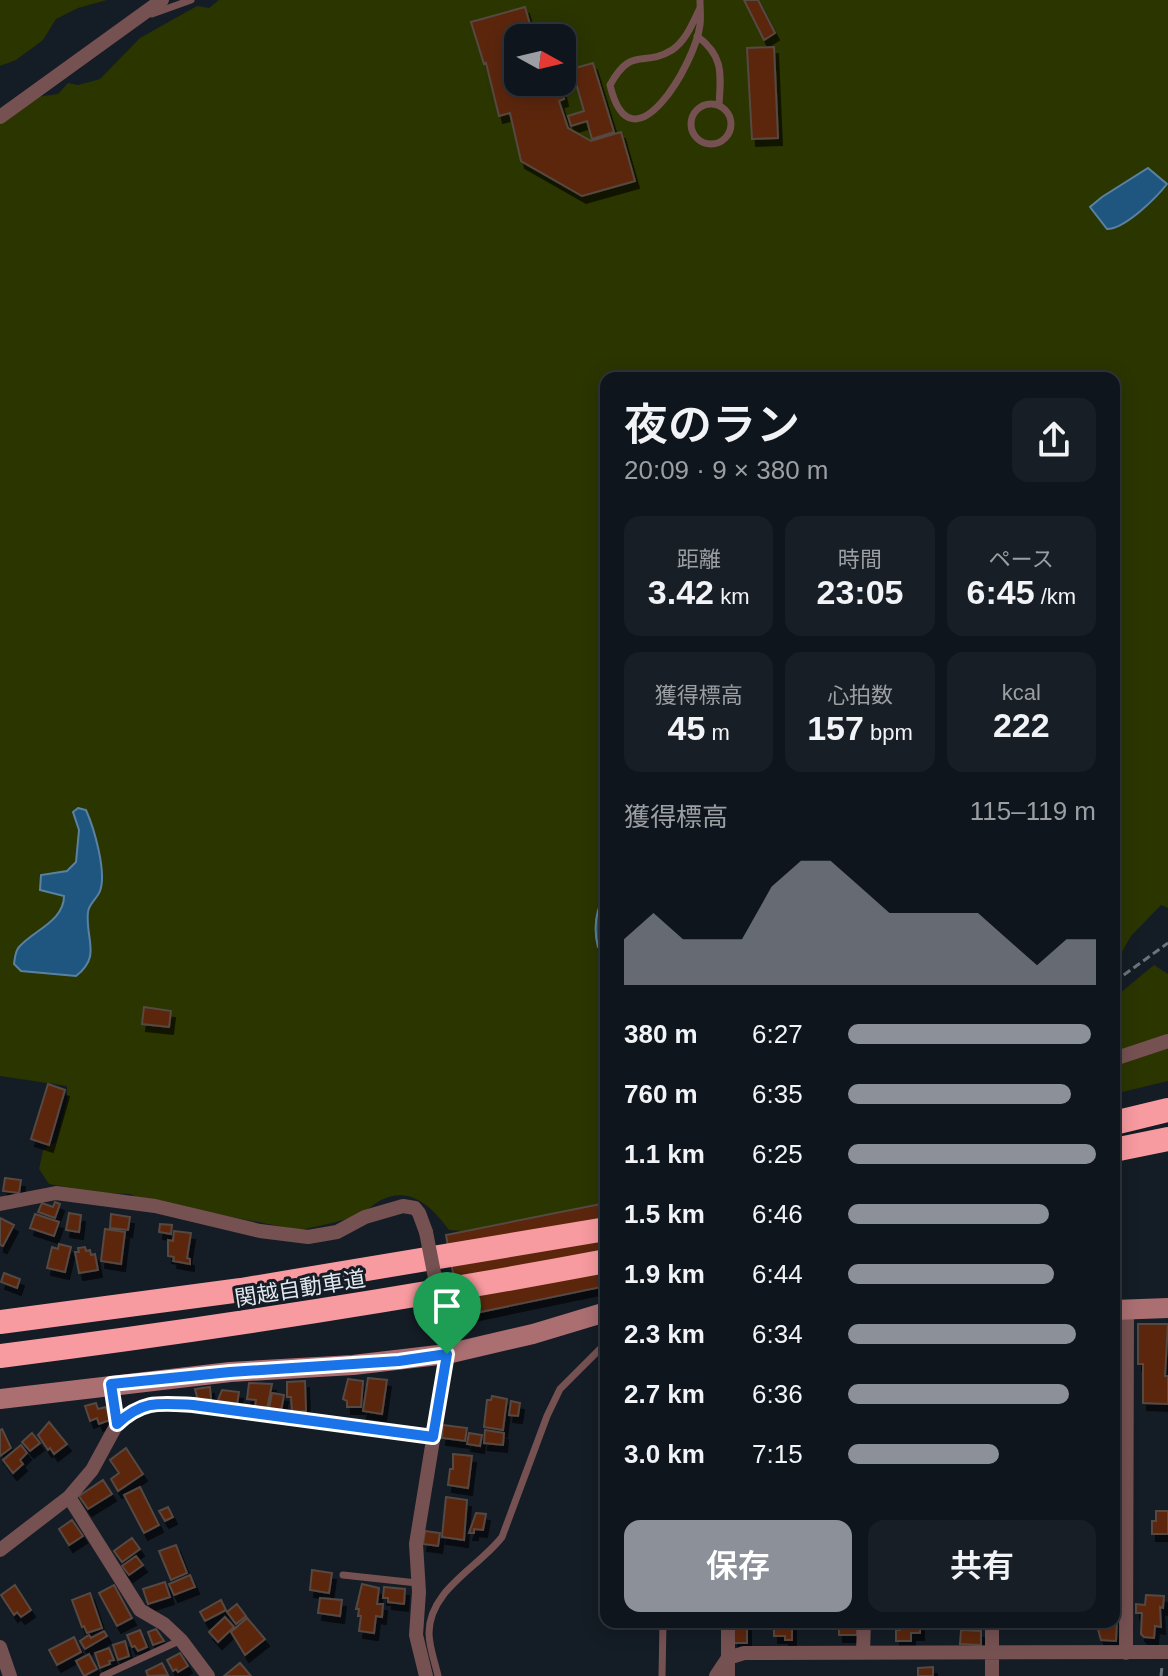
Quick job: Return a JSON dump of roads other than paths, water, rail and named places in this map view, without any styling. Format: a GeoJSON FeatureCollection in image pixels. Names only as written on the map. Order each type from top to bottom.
{"type":"FeatureCollection","features":[{"type":"Feature","properties":{"kind":"highway"},"geometry":{"type":"LineString","coordinates":[[1120,1122],[1168,1110]]}},
{"type":"Feature","properties":{"kind":"highway"},"geometry":{"type":"LineString","coordinates":[[1120,1149],[1168,1139]]}},
{"type":"Feature","properties":{"kind":"highway","name":"関越自動車道"},"geometry":{"type":"LineString","coordinates":[[0,1322],[241,1290],[600,1230]]}},
{"type":"Feature","properties":{"kind":"highway","name":"関越自動車道"},"geometry":{"type":"LineString","coordinates":[[0,1356],[383,1301],[600,1262]]}},
{"type":"Feature","properties":{"kind":"street"},"geometry":{"type":"LineString","coordinates":[[0,117],[162,0]]}},
{"type":"Feature","properties":{"kind":"street"},"geometry":{"type":"LineString","coordinates":[[1120,1057],[1168,1041]]}},
{"type":"Feature","properties":{"kind":"street"},"geometry":{"type":"LineString","coordinates":[[0,1204],[56,1193],[155,1206],[260,1231],[308,1237],[337,1232],[375,1213],[403,1206],[415,1208],[426,1232],[447,1354],[416,1544],[419,1592],[416,1635],[426,1676]]}},
{"type":"Feature","properties":{"kind":"street"},"geometry":{"type":"LineString","coordinates":[[1126,1653],[1120,1310],[1168,1308]]}},
{"type":"Feature","properties":{"kind":"street"},"geometry":{"type":"LineString","coordinates":[[0,1399],[230,1372],[384,1362],[447,1354],[533,1334],[600,1314]]}},
{"type":"Feature","properties":{"kind":"street"},"geometry":{"type":"LineString","coordinates":[[0,1550],[69,1497],[92,1470],[117,1424],[111,1384]]}},
{"type":"Feature","properties":{"kind":"street"},"geometry":{"type":"LineString","coordinates":[[69,1497],[140,1610],[164,1624],[181,1640],[208,1676]]}},
{"type":"Feature","properties":{"kind":"street"},"geometry":{"type":"LineString","coordinates":[[728,1628],[728,1676]]}},
{"type":"Feature","properties":{"kind":"street"},"geometry":{"type":"LineString","coordinates":[[863,1652],[864,1628]]}},
{"type":"Feature","properties":{"kind":"street"},"geometry":{"type":"LineString","coordinates":[[992,1628],[992,1676]]}},
{"type":"Feature","properties":{"kind":"street"},"geometry":{"type":"LineString","coordinates":[[0,1647],[10,1676]]}},
{"type":"Feature","properties":{"kind":"street"},"geometry":{"type":"LineString","coordinates":[[716,1676],[728,1658],[744,1653],[1168,1652]]}},
{"type":"Feature","properties":{"kind":"lane"},"geometry":{"type":"LineString","coordinates":[[132,20],[191,0]]}},
{"type":"Feature","properties":{"kind":"lane"},"geometry":{"type":"LineString","coordinates":[[700,4],[700,26],[677,85],[657,110],[639,117],[624,115],[615,105],[610,85],[619,69],[633,58],[657,57],[675,48],[686,34],[700,4]]}},
{"type":"Feature","properties":{"kind":"lane"},"geometry":{"type":"LineString","coordinates":[[697,36],[710,46],[718,58],[719,105]]}},
{"type":"Feature","properties":{"kind":"lane"},"geometry":{"type":"LineString","coordinates":[[705,105],[719,105],[725,108],[732,120],[730,133],[721,143],[707,145],[692,132],[692,119],[694,113],[705,105]]}},
{"type":"Feature","properties":{"kind":"lane"},"geometry":{"type":"LineString","coordinates":[[438,1676],[429,1634],[434,1608],[440,1598],[502,1537],[560,1389],[600,1349]]}},
{"type":"Feature","properties":{"kind":"lane"},"geometry":{"type":"LineString","coordinates":[[117,1424],[143,1405],[163,1403],[433,1437]]}},
{"type":"Feature","properties":{"kind":"lane"},"geometry":{"type":"LineString","coordinates":[[343,1575],[417,1583]]}},
{"type":"Feature","properties":{"kind":"lane"},"geometry":{"type":"LineString","coordinates":[[662,1676],[663,1628]]}},
{"type":"Feature","properties":{"kind":"lane"},"geometry":{"type":"LineString","coordinates":[[103,1676],[181,1640]]}},
{"type":"Feature","properties":{"kind":"water"},"geometry":{"type":"Polygon","coordinates":[[[1148,168],[1167,184],[1131,218],[1107,229],[1090,207],[1148,168]]]}},
{"type":"Feature","properties":{"kind":"water"},"geometry":{"type":"Polygon","coordinates":[[[78,808],[86,810],[89,818],[102,873],[100,891],[88,912],[91,947],[88,961],[76,976],[21,971],[14,964],[18,949],[54,919],[63,905],[64,896],[40,890],[41,875],[67,871],[76,862],[79,830],[73,812],[78,808]]]}},
{"type":"Feature","properties":{"kind":"water"},"geometry":{"type":"Polygon","coordinates":[[[600,905],[600,948],[596,940],[600,905]]]}}]}
